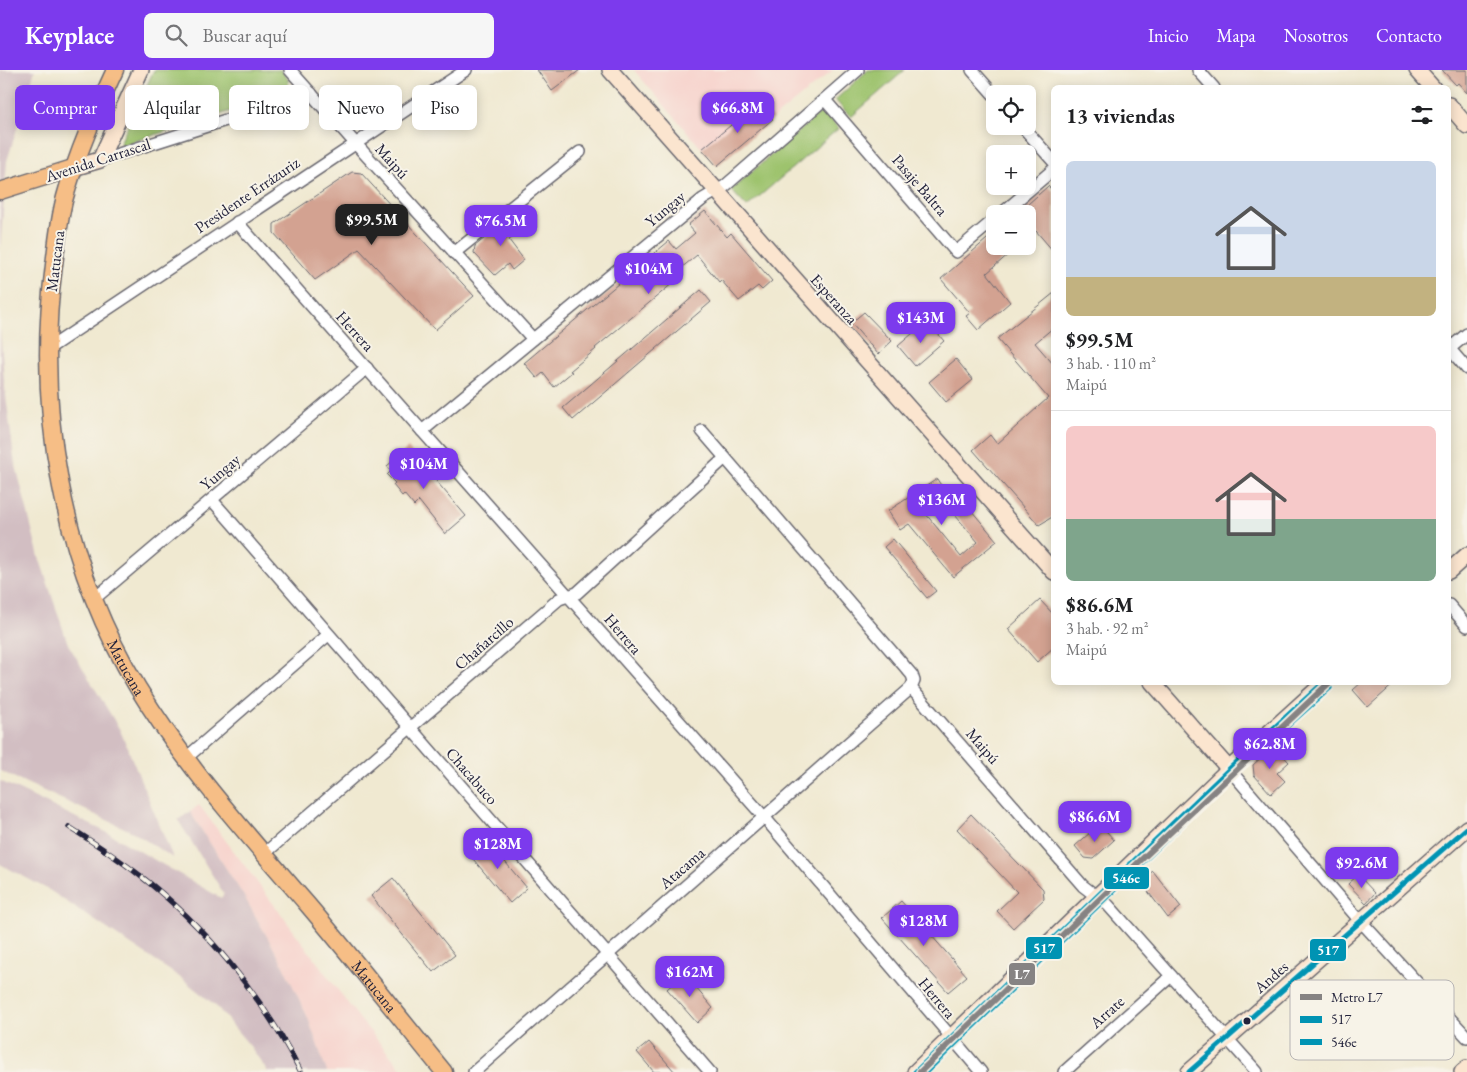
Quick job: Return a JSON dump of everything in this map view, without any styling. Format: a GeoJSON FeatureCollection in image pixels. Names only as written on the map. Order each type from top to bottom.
{"type":"FeatureCollection","features":[{"type":"Feature","properties":{"kind":"main road","name":"Matucana"},"geometry":{"type":"LineString","coordinates":[[115,70],[82,143],[64,200],[52,281],[48,349],[49,406],[53,441],[68,513],[94,600],[109,634],[137,686],[185,759],[444,1072]]}},
{"type":"Feature","properties":{"kind":"main road"},"geometry":{"type":"LineString","coordinates":[[100,160],[141,70]]}},
{"type":"Feature","properties":{"kind":"main road","name":"Esperanza"},"geometry":{"type":"LineString","coordinates":[[610,70],[715,191],[1051,569]]}},
{"type":"Feature","properties":{"kind":"main road"},"geometry":{"type":"LineString","coordinates":[[1417,70],[1430,85]]}},
{"type":"Feature","properties":{"kind":"main road"},"geometry":{"type":"LineString","coordinates":[[1451,107],[1467,126]]}},
{"type":"Feature","properties":{"kind":"main road","name":"Avenida Carrascal"},"geometry":{"type":"LineString","coordinates":[[0,191],[100,160]]}},
{"type":"Feature","properties":{"kind":"main road"},"geometry":{"type":"LineString","coordinates":[[1451,569],[1467,555]]}},
{"type":"Feature","properties":{"kind":"main road"},"geometry":{"type":"LineString","coordinates":[[1155,685],[1229,769]]}},
{"type":"Feature","properties":{"kind":"main road"},"geometry":{"type":"LineString","coordinates":[[915,1072],[1229,769],[1322,685]]}},
{"type":"Feature","properties":{"kind":"main road","name":"Andes"},"geometry":{"type":"LineString","coordinates":[[1294,980],[1467,828]]}},
{"type":"Feature","properties":{"kind":"main road","name":"Andes"},"geometry":{"type":"LineString","coordinates":[[1189,1072],[1290,983]]}},
{"type":"Feature","properties":{"kind":"main road"},"geometry":{"type":"LineString","coordinates":[[1462,1072],[1467,1068]]}},
{"type":"Feature","properties":{"kind":"street","name":"Maipú"},"geometry":{"type":"LineString","coordinates":[[290,70],[533,339]]}},
{"type":"Feature","properties":{"kind":"street","name":"Presidente Errázuriz"},"geometry":{"type":"LineString","coordinates":[[48,349],[466,70]]}},
{"type":"Feature","properties":{"kind":"street","name":"Yungay"},"geometry":{"type":"LineString","coordinates":[[422,431],[702,199],[725,186],[858,70]]}},
{"type":"Feature","properties":{"kind":"street"},"geometry":{"type":"LineString","coordinates":[[972,70],[986,86]]}},
{"type":"Feature","properties":{"kind":"street"},"geometry":{"type":"LineString","coordinates":[[1198,70],[1211,85]]}},
{"type":"Feature","properties":{"kind":"street","name":"Avenida Carrascal"},"geometry":{"type":"LineString","coordinates":[[100,160],[311,93]]}},
{"type":"Feature","properties":{"kind":"street","name":"Pasaje Baltra"},"geometry":{"type":"LineString","coordinates":[[825,100],[956,252],[986,227]]}},
{"type":"Feature","properties":{"kind":"street"},"geometry":{"type":"LineString","coordinates":[[1030,135],[1051,159]]}},
{"type":"Feature","properties":{"kind":"street"},"geometry":{"type":"LineString","coordinates":[[454,253],[580,152]]}},
{"type":"Feature","properties":{"kind":"street"},"geometry":{"type":"LineString","coordinates":[[1012,205],[1051,172]]}},
{"type":"Feature","properties":{"kind":"street","name":"Herrera"},"geometry":{"type":"LineString","coordinates":[[237,222],[764,817],[950,1038],[981,1072]]}},
{"type":"Feature","properties":{"kind":"street"},"geometry":{"type":"LineString","coordinates":[[1451,347],[1467,334]]}},
{"type":"Feature","properties":{"kind":"street"},"geometry":{"type":"LineString","coordinates":[[1451,351],[1467,369]]}},
{"type":"Feature","properties":{"kind":"street","name":"Yungay"},"geometry":{"type":"LineString","coordinates":[[94,600],[367,368]]}},
{"type":"Feature","properties":{"kind":"street","name":"Maipú"},"geometry":{"type":"LineString","coordinates":[[702,431],[912,675],[914,681],[911,688],[1083,886],[1108,905],[1257,1072]]}},
{"type":"Feature","properties":{"kind":"street","name":"Chañarcillo"},"geometry":{"type":"LineString","coordinates":[[264,854],[559,599],[577,592],[725,458]]}},
{"type":"Feature","properties":{"kind":"street","name":"Chacabuco"},"geometry":{"type":"LineString","coordinates":[[212,500],[710,1072]]}},
{"type":"Feature","properties":{"kind":"street"},"geometry":{"type":"LineString","coordinates":[[1451,607],[1467,626]]}},
{"type":"Feature","properties":{"kind":"street"},"geometry":{"type":"LineString","coordinates":[[185,759],[328,635]]}},
{"type":"Feature","properties":{"kind":"street","name":"Atacama"},"geometry":{"type":"LineString","coordinates":[[474,1072],[911,688]]}},
{"type":"Feature","properties":{"kind":"street"},"geometry":{"type":"LineString","coordinates":[[1229,769],[1361,922],[1414,980]]}},
{"type":"Feature","properties":{"kind":"street","name":"Arrate"},"geometry":{"type":"LineString","coordinates":[[1064,1072],[1171,976]]}},
{"type":"Feature","properties":{"kind":"street"},"geometry":{"type":"LineString","coordinates":[[1454,1023],[1467,1037]]}},
{"type":"Feature","properties":{"kind":"shaded area"},"geometry":{"type":"Polygon","coordinates":[[[0,70],[35,70],[30,85],[15,85],[15,130],[17,130],[7,161],[0,250],[0,70]]]}},
{"type":"Feature","properties":{"kind":"shaded area"},"geometry":{"type":"Polygon","coordinates":[[[634,70],[833,70],[773,119],[758,102],[702,149],[634,70]]]}},
{"type":"Feature","properties":{"kind":"shaded area"},"geometry":{"type":"Polygon","coordinates":[[[0,327],[4,380],[14,458],[39,557],[68,644],[120,730],[173,858],[133,832],[0,771],[0,327]]]}},
{"type":"Feature","properties":{"kind":"shaded area"},"geometry":{"type":"Polygon","coordinates":[[[0,781],[108,833],[221,898],[224,894],[178,820],[190,812],[245,898],[281,961],[308,1018],[327,1072],[268,1072],[250,1046],[215,1005],[181,978],[49,890],[0,864],[0,781]]]}},
{"type":"Feature","properties":{"kind":"shaded area"},"geometry":{"type":"Polygon","coordinates":[[[199,805],[359,1018],[404,1072],[327,1072],[308,1018],[281,961],[245,898],[190,812],[199,805]]]}},
{"type":"Feature","properties":{"kind":"green space"},"geometry":{"type":"Polygon","coordinates":[[[154,70],[281,70],[288,79],[289,85],[229,85],[229,112],[219,115],[219,85],[147,85],[154,70]]]}},
{"type":"Feature","properties":{"kind":"green space"},"geometry":{"type":"Polygon","coordinates":[[[868,70],[905,70],[851,117],[835,100],[868,70]]]}},
{"type":"Feature","properties":{"kind":"green space"},"geometry":{"type":"Polygon","coordinates":[[[822,111],[839,128],[747,207],[731,190],[822,111]]]}},
{"type":"Feature","properties":{"kind":"green space"},"geometry":{"type":"Polygon","coordinates":[[[126,130],[170,130],[122,145],[120,143],[126,130]]]}},
{"type":"Feature","properties":{"kind":"building"},"geometry":{"type":"Polygon","coordinates":[[[537,70],[580,70],[552,91],[537,70]]]}},
{"type":"Feature","properties":{"kind":"building"},"geometry":{"type":"Polygon","coordinates":[[[1442,70],[1467,70],[1467,93],[1458,83],[1456,85],[1442,70]]]}},
{"type":"Feature","properties":{"kind":"building"},"geometry":{"type":"Polygon","coordinates":[[[759,102],[773,119],[717,166],[702,149],[759,102]]]}},
{"type":"Feature","properties":{"kind":"building"},"geometry":{"type":"Polygon","coordinates":[[[352,172],[361,173],[474,296],[435,330],[359,249],[315,280],[274,233],[274,224],[352,172]]]}},
{"type":"Feature","properties":{"kind":"building"},"geometry":{"type":"Polygon","coordinates":[[[1048,186],[1051,189],[1051,248],[1036,231],[1036,205],[1027,205],[1048,186]]]}},
{"type":"Feature","properties":{"kind":"building"},"geometry":{"type":"Polygon","coordinates":[[[705,211],[727,237],[731,233],[772,281],[762,290],[758,286],[739,301],[721,280],[719,282],[697,255],[669,278],[673,283],[595,348],[570,371],[572,372],[554,387],[543,373],[537,378],[524,363],[669,241],[676,249],[695,233],[688,225],[705,211]]]}},
{"type":"Feature","properties":{"kind":"building"},"geometry":{"type":"Polygon","coordinates":[[[514,215],[525,228],[509,240],[524,260],[512,270],[508,264],[495,275],[474,253],[475,246],[514,215]]]}},
{"type":"Feature","properties":{"kind":"building"},"geometry":{"type":"Polygon","coordinates":[[[986,240],[986,255],[1008,255],[987,273],[1010,302],[978,330],[966,316],[970,313],[941,279],[986,240]]]}},
{"type":"Feature","properties":{"kind":"building"},"geometry":{"type":"Polygon","coordinates":[[[701,290],[711,302],[573,420],[563,408],[701,290]]]}},
{"type":"Feature","properties":{"kind":"building"},"geometry":{"type":"Polygon","coordinates":[[[1051,295],[1051,330],[1035,343],[1051,362],[1051,518],[1039,525],[973,450],[990,435],[997,444],[1048,398],[997,339],[1051,295]]]}},
{"type":"Feature","properties":{"kind":"building"},"geometry":{"type":"Polygon","coordinates":[[[864,312],[892,341],[878,354],[851,323],[864,312]]]}},
{"type":"Feature","properties":{"kind":"building"},"geometry":{"type":"Polygon","coordinates":[[[927,321],[944,341],[915,366],[898,346],[927,321]]]}},
{"type":"Feature","properties":{"kind":"building"},"geometry":{"type":"Polygon","coordinates":[[[956,359],[973,380],[946,402],[929,382],[956,359]]]}},
{"type":"Feature","properties":{"kind":"building"},"geometry":{"type":"Polygon","coordinates":[[[408,448],[466,516],[445,534],[419,501],[414,506],[404,494],[402,496],[393,485],[395,483],[387,475],[391,471],[387,466],[408,448]]]}},
{"type":"Feature","properties":{"kind":"building"},"geometry":{"type":"Polygon","coordinates":[[[937,479],[949,498],[925,513],[961,557],[978,542],[949,508],[961,498],[997,541],[953,577],[909,524],[900,530],[888,511],[937,479]]]}},
{"type":"Feature","properties":{"kind":"building"},"geometry":{"type":"Polygon","coordinates":[[[893,539],[936,591],[927,598],[884,547],[893,539]]]}},
{"type":"Feature","properties":{"kind":"building"},"geometry":{"type":"Polygon","coordinates":[[[1040,600],[1051,612],[1051,650],[1037,662],[1008,629],[1040,600]]]}},
{"type":"Feature","properties":{"kind":"building"},"geometry":{"type":"Polygon","coordinates":[[[1359,685],[1393,685],[1368,707],[1353,690],[1359,685]]]}},
{"type":"Feature","properties":{"kind":"building"},"geometry":{"type":"Polygon","coordinates":[[[1274,746],[1289,762],[1277,773],[1285,781],[1271,794],[1254,775],[1253,765],[1274,746]]]}},
{"type":"Feature","properties":{"kind":"building"},"geometry":{"type":"Polygon","coordinates":[[[971,814],[1043,889],[1044,899],[1013,928],[997,911],[1017,892],[957,829],[971,814]]]}},
{"type":"Feature","properties":{"kind":"building"},"geometry":{"type":"Polygon","coordinates":[[[1100,824],[1114,840],[1093,859],[1085,858],[1075,846],[1100,824]]]}},
{"type":"Feature","properties":{"kind":"building"},"geometry":{"type":"Polygon","coordinates":[[[485,838],[527,888],[510,903],[468,853],[485,838]]]}},
{"type":"Feature","properties":{"kind":"building"},"geometry":{"type":"Polygon","coordinates":[[[1153,871],[1181,907],[1168,918],[1140,881],[1153,871]]]}},
{"type":"Feature","properties":{"kind":"building"},"geometry":{"type":"Polygon","coordinates":[[[1358,875],[1375,893],[1366,903],[1348,884],[1358,875]]]}},
{"type":"Feature","properties":{"kind":"building"},"geometry":{"type":"Polygon","coordinates":[[[393,878],[455,955],[433,972],[371,896],[393,878]]]}},
{"type":"Feature","properties":{"kind":"building"},"geometry":{"type":"Polygon","coordinates":[[[901,901],[967,976],[948,992],[882,918],[901,901]]]}},
{"type":"Feature","properties":{"kind":"building"},"geometry":{"type":"Polygon","coordinates":[[[684,974],[713,1008],[697,1023],[667,989],[684,974]]]}},
{"type":"Feature","properties":{"kind":"building"},"geometry":{"type":"Polygon","coordinates":[[[649,1042],[675,1072],[654,1072],[637,1052],[649,1042]]]}},
{"type":"Feature","properties":{"kind":"railway"},"geometry":{"type":"LineString","coordinates":[[69,827],[138,874],[163,894],[209,939],[269,1016],[301,1072]]}},
{"type":"Feature","properties":{"kind":"metro line","name":"L7"},"geometry":{"type":"LineString","coordinates":[[920,1072],[1107,892],[1327,685]]}},
{"type":"Feature","properties":{"kind":"transit line","name":"517"},"geometry":{"type":"LineString","coordinates":[[915,1072],[1229,769],[1321,685]]}},
{"type":"Feature","properties":{"kind":"transit line","name":"546e"},"geometry":{"type":"LineString","coordinates":[[926,1072],[1234,774],[1330,688]]}},
{"type":"Feature","properties":{"kind":"transit line","name":"517"},"geometry":{"type":"LineString","coordinates":[[1294,980],[1467,828]]}},
{"type":"Feature","properties":{"kind":"transit line","name":"517"},"geometry":{"type":"LineString","coordinates":[[1189,1072],[1290,983]]}}]}
